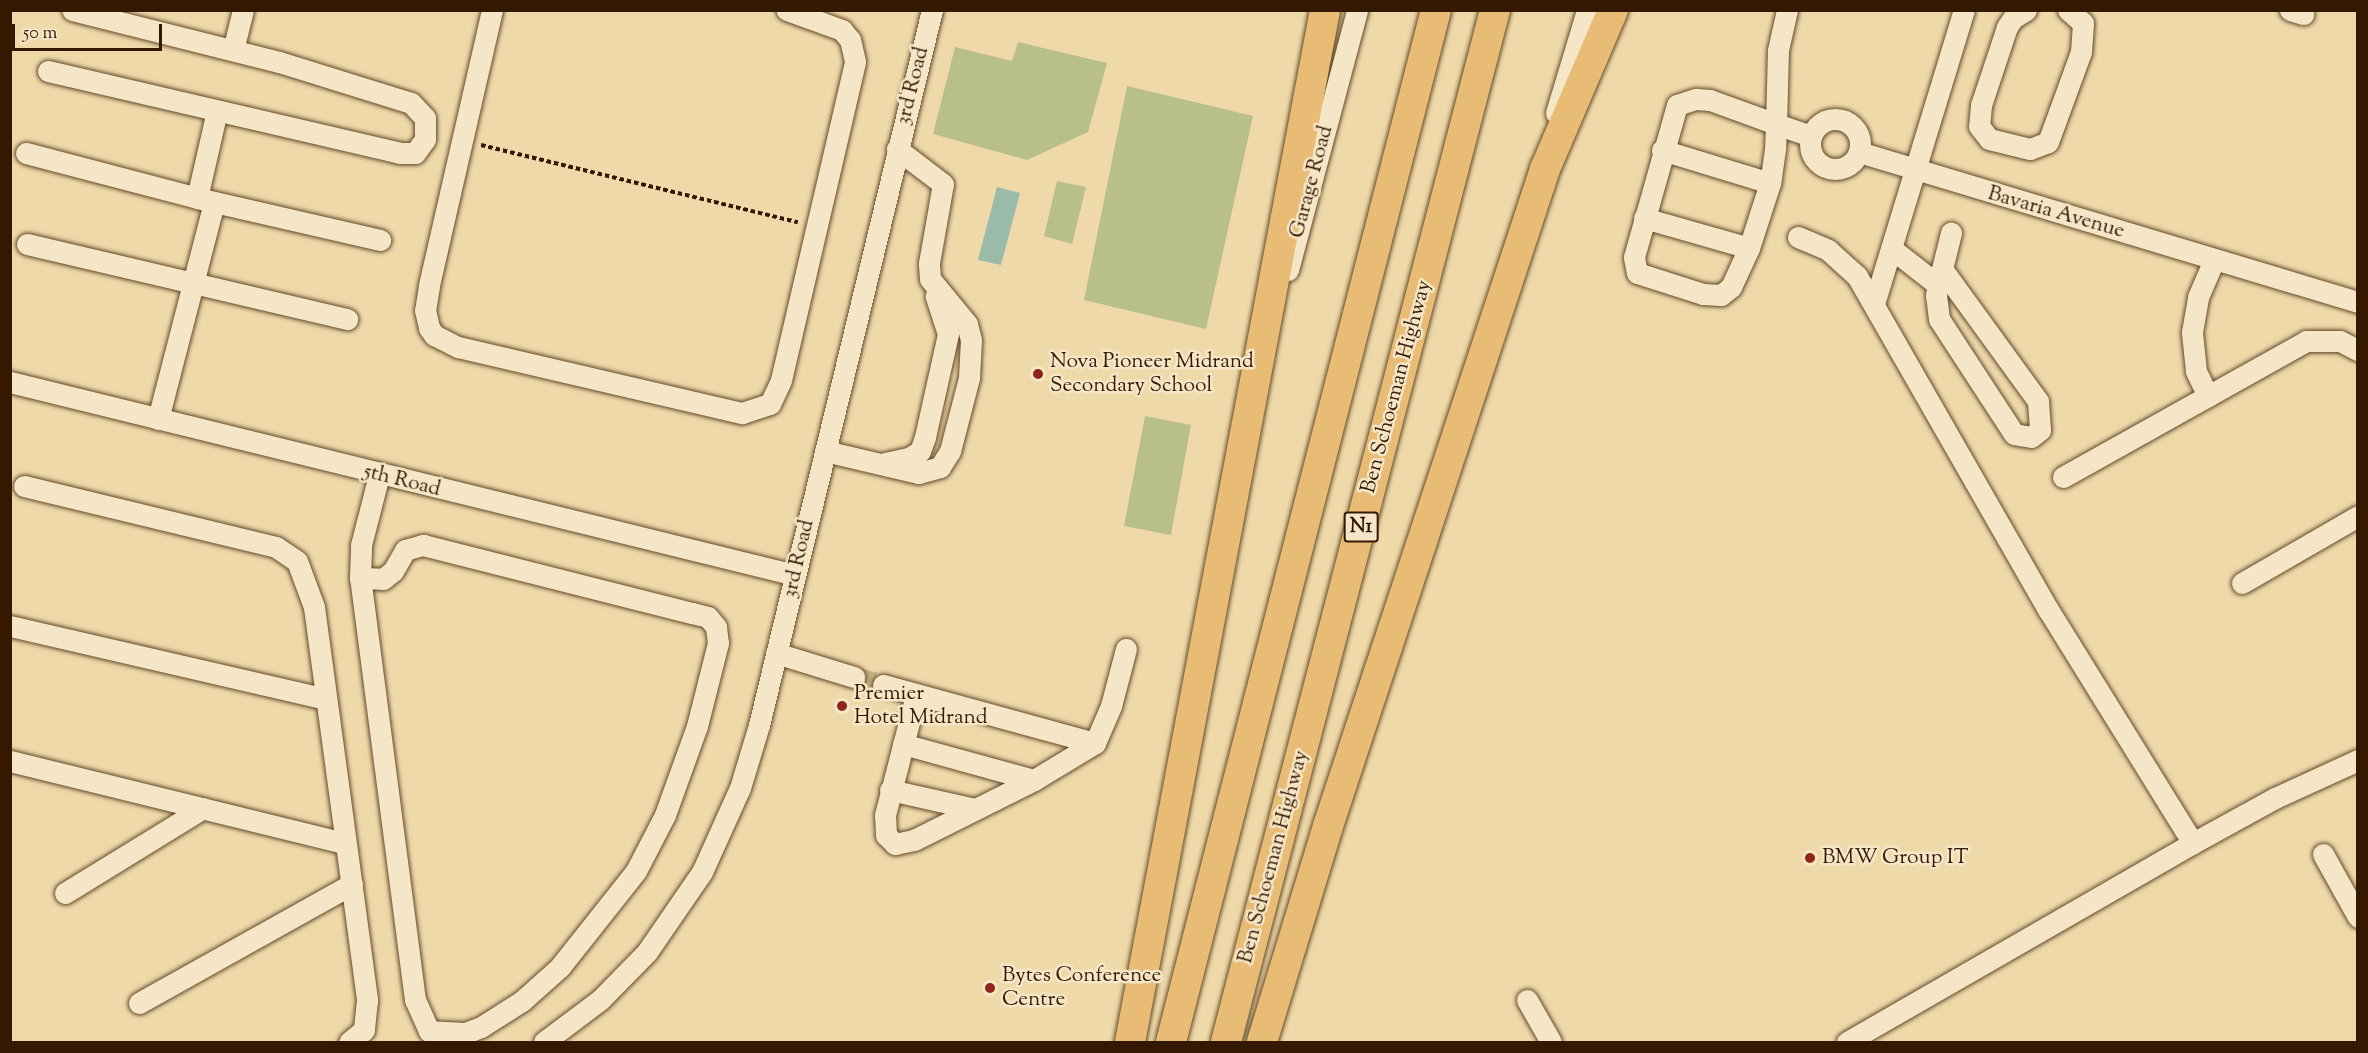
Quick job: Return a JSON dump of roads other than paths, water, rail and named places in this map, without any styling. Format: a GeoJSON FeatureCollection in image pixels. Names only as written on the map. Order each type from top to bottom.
{"type":"FeatureCollection","features":[{"type":"Feature","properties":{"kind":"highway"},"geometry":{"type":"LineString","coordinates":[[1130,1042],[1325,10]]}},
{"type":"Feature","properties":{"kind":"highway"},"geometry":{"type":"LineString","coordinates":[[1171,1042],[1436,10]]}},
{"type":"Feature","properties":{"kind":"highway","name":"Ben Schoeman Highway"},"geometry":{"type":"LineString","coordinates":[[1226,1042],[1495,10]]}},
{"type":"Feature","properties":{"kind":"highway"},"geometry":{"type":"LineString","coordinates":[[1262,1042],[1328,826],[1545,169],[1613,10]]}},
{"type":"Feature","properties":{"kind":"street"},"geometry":{"type":"LineString","coordinates":[[48,71],[399,153],[415,153],[424,139],[425,118],[411,103],[233,50],[72,10]]}},
{"type":"Feature","properties":{"kind":"street"},"geometry":{"type":"LineString","coordinates":[[233,50],[243,10]]}},
{"type":"Feature","properties":{"kind":"street"},"geometry":{"type":"LineString","coordinates":[[492,10],[460,139],[425,310],[434,336],[458,347],[725,411],[758,411],[770,404],[781,380],[851,88],[854,51],[842,30],[787,10]]}},
{"type":"Feature","properties":{"kind":"street","name":"3rd Road"},"geometry":{"type":"LineString","coordinates":[[544,1042],[601,999],[647,952],[702,872],[740,789],[776,653],[932,10]]}},
{"type":"Feature","properties":{"kind":"street","name":"Garage Road"},"geometry":{"type":"LineString","coordinates":[[1261,351],[1303,221],[1357,10]]}},
{"type":"Feature","properties":{"kind":"street"},"geometry":{"type":"LineString","coordinates":[[1545,169],[1554,123],[1587,10]]}},
{"type":"Feature","properties":{"kind":"street"},"geometry":{"type":"LineString","coordinates":[[1787,10],[1778,50],[1776,124],[1770,183],[1749,248],[1731,287],[1721,295],[1703,294],[1656,281],[1637,273],[1634,267],[1644,218],[1673,110],[1685,100],[1710,100],[1776,124],[1811,136]]}},
{"type":"Feature","properties":{"kind":"street"},"geometry":{"type":"LineString","coordinates":[[1874,304],[1964,10]]}},
{"type":"Feature","properties":{"kind":"street"},"geometry":{"type":"LineString","coordinates":[[2026,10],[2007,27],[1981,105],[1979,126],[1989,139],[2030,149],[2048,142],[2081,52],[2083,23],[2068,10]]}},
{"type":"Feature","properties":{"kind":"street"},"geometry":{"type":"LineString","coordinates":[[158,419],[193,286],[217,111]]}},
{"type":"Feature","properties":{"kind":"street"},"geometry":{"type":"LineString","coordinates":[[1839,119],[1858,135],[1859,152],[1848,165],[1831,169],[1816,160],[1809,144],[1811,136],[1822,122],[1839,119]]}},
{"type":"Feature","properties":{"kind":"street"},"geometry":{"type":"LineString","coordinates":[[880,465],[909,458],[920,451],[948,334],[930,279],[929,263],[943,184],[897,149]]}},
{"type":"Feature","properties":{"kind":"street"},"geometry":{"type":"LineString","coordinates":[[1662,150],[1770,183]]}},
{"type":"Feature","properties":{"kind":"street","name":"Bavaria Avenue"},"geometry":{"type":"LineString","coordinates":[[1859,152],[1916,172],[2358,302]]}},
{"type":"Feature","properties":{"kind":"street"},"geometry":{"type":"LineString","coordinates":[[26,153],[206,200],[380,240]]}},
{"type":"Feature","properties":{"kind":"street"},"geometry":{"type":"LineString","coordinates":[[1644,218],[1749,248]]}},
{"type":"Feature","properties":{"kind":"street"},"geometry":{"type":"LineString","coordinates":[[1892,249],[1940,277],[2038,401],[2040,430],[2031,437],[2014,434],[1952,344],[1939,319],[1940,277],[1951,233]]}},
{"type":"Feature","properties":{"kind":"street"},"geometry":{"type":"LineString","coordinates":[[1798,237],[1828,250],[1845,263],[1874,304],[1945,435],[2049,611],[2193,843]]}},
{"type":"Feature","properties":{"kind":"street"},"geometry":{"type":"LineString","coordinates":[[27,244],[193,286],[347,319]]}},
{"type":"Feature","properties":{"kind":"street"},"geometry":{"type":"LineString","coordinates":[[2208,396],[2196,371],[2192,332],[2198,297],[2214,260]]}},
{"type":"Feature","properties":{"kind":"street"},"geometry":{"type":"LineString","coordinates":[[825,451],[918,474],[940,467],[950,451],[969,378],[971,340],[967,324],[930,279]]}},
{"type":"Feature","properties":{"kind":"street"},"geometry":{"type":"LineString","coordinates":[[2062,477],[2306,341],[2340,341],[2358,350]]}},
{"type":"Feature","properties":{"kind":"street","name":"5th Road"},"geometry":{"type":"LineString","coordinates":[[10,382],[379,475],[795,575]]}},
{"type":"Feature","properties":{"kind":"street"},"geometry":{"type":"LineString","coordinates":[[360,578],[383,579],[393,571],[405,550],[423,545],[708,617],[716,627],[718,643],[697,726],[665,815],[636,871],[560,967],[522,1001],[482,1028],[465,1033],[429,1031],[422,1024],[415,1000],[360,578],[361,545],[379,475]]}},
{"type":"Feature","properties":{"kind":"street"},"geometry":{"type":"LineString","coordinates":[[24,486],[276,547],[289,554],[306,576],[314,607],[368,1013],[364,1030],[349,1042]]}},
{"type":"Feature","properties":{"kind":"street"},"geometry":{"type":"LineString","coordinates":[[2242,583],[2358,516]]}},
{"type":"Feature","properties":{"kind":"street"},"geometry":{"type":"LineString","coordinates":[[10,626],[325,699]]}},
{"type":"Feature","properties":{"kind":"street"},"geometry":{"type":"LineString","coordinates":[[916,695],[890,790],[885,828],[886,835],[895,844],[914,840],[1034,780],[1095,743],[1111,706],[1126,649]]}},
{"type":"Feature","properties":{"kind":"street"},"geometry":{"type":"LineString","coordinates":[[776,653],[854,676]]}},
{"type":"Feature","properties":{"kind":"street"},"geometry":{"type":"LineString","coordinates":[[883,685],[1095,743]]}},
{"type":"Feature","properties":{"kind":"street"},"geometry":{"type":"LineString","coordinates":[[903,744],[1034,780]]}},
{"type":"Feature","properties":{"kind":"street"},"geometry":{"type":"LineString","coordinates":[[1847,1042],[2193,843],[2275,798],[2358,760]]}},
{"type":"Feature","properties":{"kind":"street"},"geometry":{"type":"LineString","coordinates":[[10,762],[345,843]]}},
{"type":"Feature","properties":{"kind":"street"},"geometry":{"type":"LineString","coordinates":[[890,790],[975,809]]}},
{"type":"Feature","properties":{"kind":"street"},"geometry":{"type":"LineString","coordinates":[[64,893],[203,808]]}},
{"type":"Feature","properties":{"kind":"street"},"geometry":{"type":"LineString","coordinates":[[2323,854],[2352,896],[2358,917]]}},
{"type":"Feature","properties":{"kind":"street"},"geometry":{"type":"LineString","coordinates":[[140,1003],[352,884]]}},
{"type":"Feature","properties":{"kind":"street"},"geometry":{"type":"LineString","coordinates":[[1527,1000],[1551,1042]]}},
{"type":"Feature","properties":{"kind":"tunnel"},"geometry":{"type":"LineString","coordinates":[[854,677],[883,685]]}},
{"type":"Feature","properties":{"kind":"place","name":"Nova Pioneer Midrand Secondary School"},"geometry":{"type":"Point","coordinates":[1038,374]}},
{"type":"Feature","properties":{"kind":"place","name":"Premier Hotel Midrand"},"geometry":{"type":"Point","coordinates":[842,706]}},
{"type":"Feature","properties":{"kind":"place","name":"BMW Group IT"},"geometry":{"type":"Point","coordinates":[1810,858]}},
{"type":"Feature","properties":{"kind":"place","name":"Bytes Conference Centre"},"geometry":{"type":"Point","coordinates":[990,988]}}]}
